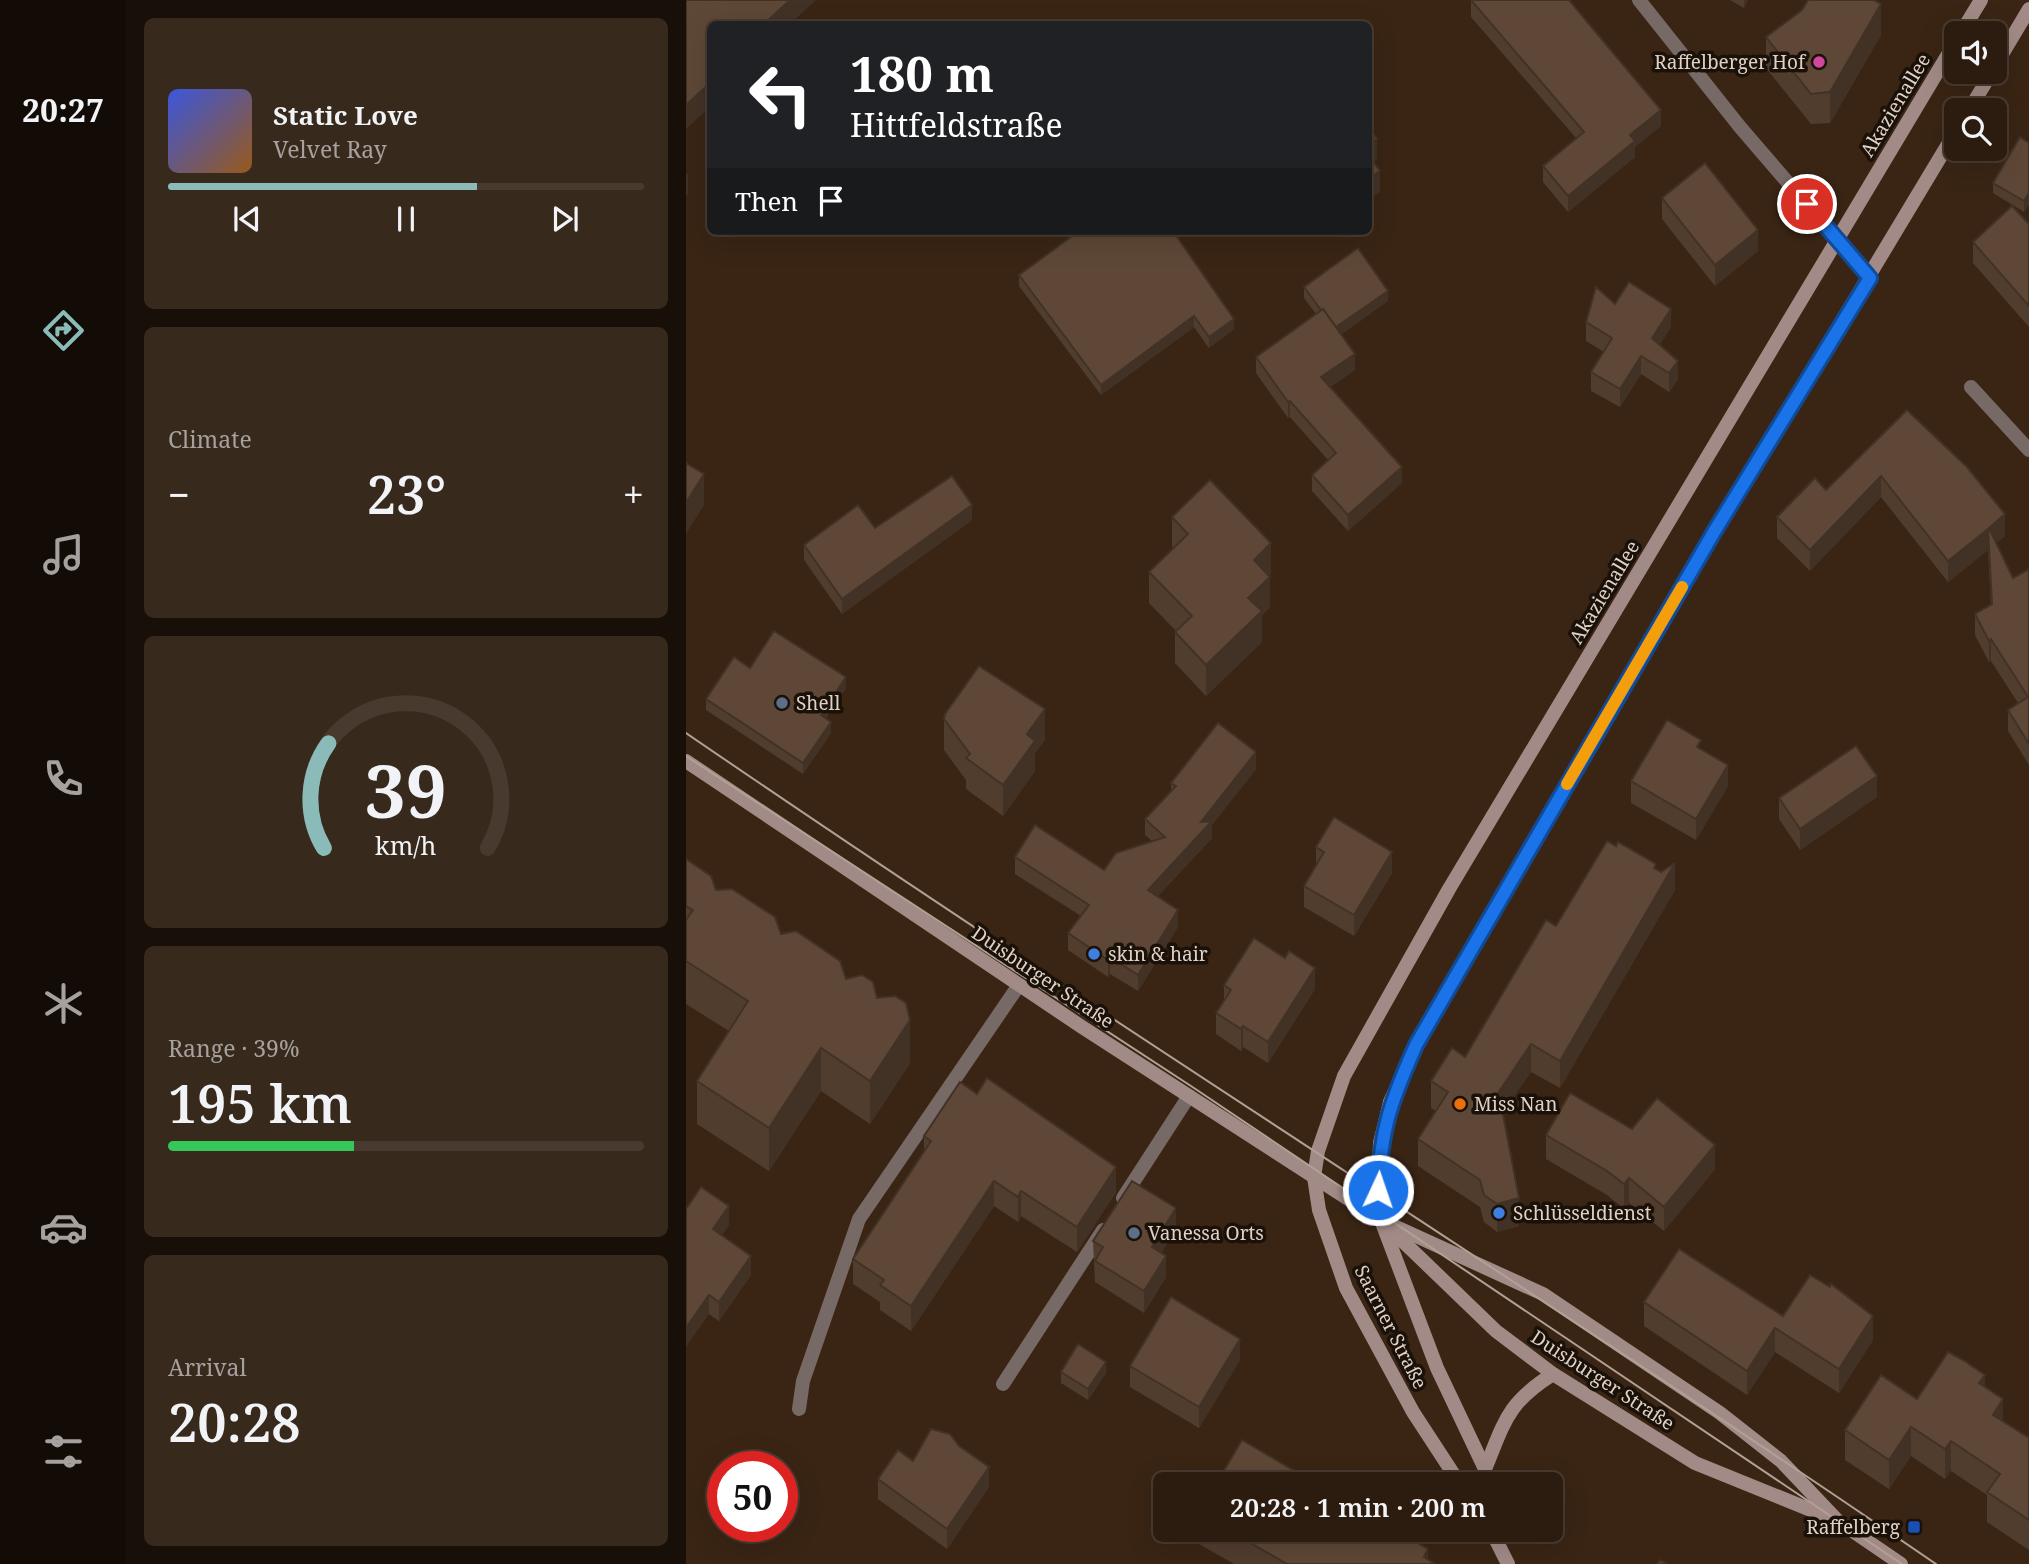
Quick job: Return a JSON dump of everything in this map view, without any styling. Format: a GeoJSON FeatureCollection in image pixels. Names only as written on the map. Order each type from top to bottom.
{"type":"FeatureCollection","features":[{"type":"Feature","properties":{"kind":"main road"},"geometry":{"type":"LineString","coordinates":[[1968,21],[1981,0]]}},
{"type":"Feature","properties":{"kind":"main road"},"geometry":{"type":"LineString","coordinates":[[2007,46],[2029,9]]}},
{"type":"Feature","properties":{"kind":"main road","name":"Akazienallee"},"geometry":{"type":"LineString","coordinates":[[1314,1177],[1318,1151],[1344,1076],[1435,912],[1836,237],[1944,61]]}},
{"type":"Feature","properties":{"kind":"main road"},"geometry":{"type":"LineString","coordinates":[[1381,1220],[1378,1190],[1380,1143],[1390,1102],[1416,1045],[1714,532],[1870,278],[1944,152]]}},
{"type":"Feature","properties":{"kind":"main road","name":"Duisburger Straße"},"geometry":{"type":"LineString","coordinates":[[686,761],[1019,985],[1381,1220],[1543,1294],[1730,1421],[1781,1461],[1838,1521],[1901,1564]]}},
{"type":"Feature","properties":{"kind":"main road","name":"Saarner Straße"},"geometry":{"type":"LineString","coordinates":[[1314,1177],[1319,1210],[1346,1288],[1413,1412],[1452,1472]]}},
{"type":"Feature","properties":{"kind":"main road","name":"Duisburger Straße"},"geometry":{"type":"LineString","coordinates":[[1381,1220],[1496,1331],[1553,1374],[1695,1463],[1838,1521]]}},
{"type":"Feature","properties":{"kind":"main road","name":"Saarner Straße"},"geometry":{"type":"LineString","coordinates":[[1381,1220],[1437,1368],[1486,1472]]}},
{"type":"Feature","properties":{"kind":"main road"},"geometry":{"type":"LineString","coordinates":[[1486,1469],[1508,1414],[1525,1391],[1553,1374]]}},
{"type":"Feature","properties":{"kind":"main road"},"geometry":{"type":"LineString","coordinates":[[1497,1542],[1508,1564]]}},
{"type":"Feature","properties":{"kind":"street"},"geometry":{"type":"LineString","coordinates":[[1639,0],[1740,127],[1870,278]]}},
{"type":"Feature","properties":{"kind":"street"},"geometry":{"type":"LineString","coordinates":[[1971,387],[2029,450]]}},
{"type":"Feature","properties":{"kind":"street"},"geometry":{"type":"LineString","coordinates":[[799,1409],[803,1381],[859,1219],[1019,985]]}},
{"type":"Feature","properties":{"kind":"street"},"geometry":{"type":"LineString","coordinates":[[1003,1384],[1189,1096]]}},
{"type":"Feature","properties":{"kind":"building"},"geometry":{"type":"Polygon","coordinates":[[[686,0],[790,0],[767,21],[707,21],[707,86],[686,105],[686,0]]]}},
{"type":"Feature","properties":{"kind":"building"},"geometry":{"type":"Polygon","coordinates":[[[1471,0],[1569,0],[1661,110],[1630,135],[1635,141],[1568,196],[1543,166],[1584,132],[1471,0]]]}},
{"type":"Feature","properties":{"kind":"building"},"geometry":{"type":"Polygon","coordinates":[[[1808,0],[1874,0],[1881,4],[1830,92],[1811,94],[1766,37],[1802,10],[1808,0]]]}},
{"type":"Feature","properties":{"kind":"building"},"geometry":{"type":"Polygon","coordinates":[[[2020,137],[2029,143],[2029,193],[2024,201],[1993,183],[2020,137]]]}},
{"type":"Feature","properties":{"kind":"building"},"geometry":{"type":"Polygon","coordinates":[[[1372,160],[1380,171],[1372,176],[1372,160]]]}},
{"type":"Feature","properties":{"kind":"building"},"geometry":{"type":"Polygon","coordinates":[[[1705,163],[1758,230],[1715,265],[1662,198],[1705,163]]]}},
{"type":"Feature","properties":{"kind":"building"},"geometry":{"type":"Polygon","coordinates":[[[2012,206],[2029,224],[2029,306],[1973,242],[2012,206]]]}},
{"type":"Feature","properties":{"kind":"building"},"geometry":{"type":"Polygon","coordinates":[[[1074,235],[1176,235],[1234,319],[1209,337],[1194,316],[1101,385],[1019,275],[1074,235]]]}},
{"type":"Feature","properties":{"kind":"building"},"geometry":{"type":"Polygon","coordinates":[[[1358,248],[1388,291],[1336,327],[1304,287],[1358,248]]]}},
{"type":"Feature","properties":{"kind":"building"},"geometry":{"type":"Polygon","coordinates":[[[1629,282],[1671,309],[1652,338],[1678,361],[1669,373],[1641,356],[1620,389],[1591,372],[1612,338],[1586,322],[1596,287],[1615,304],[1629,282]]]}},
{"type":"Feature","properties":{"kind":"building"},"geometry":{"type":"Polygon","coordinates":[[[1323,309],[1355,354],[1321,377],[1402,467],[1348,515],[1312,475],[1336,453],[1290,401],[1288,402],[1256,357],[1323,309]]]}},
{"type":"Feature","properties":{"kind":"building"},"geometry":{"type":"Polygon","coordinates":[[[1907,410],[1967,467],[2005,514],[1989,528],[2013,578],[2029,569],[2029,744],[2008,710],[2028,697],[1991,639],[1989,641],[1975,614],[1992,604],[1988,529],[1948,561],[1881,476],[1810,550],[1777,517],[1815,478],[1826,490],[1907,410]]]}},
{"type":"Feature","properties":{"kind":"building"},"geometry":{"type":"Polygon","coordinates":[[[686,463],[704,474],[686,503],[686,463]]]}},
{"type":"Feature","properties":{"kind":"building"},"geometry":{"type":"Polygon","coordinates":[[[952,476],[972,505],[842,599],[804,545],[858,505],[875,528],[952,476]]]}},
{"type":"Feature","properties":{"kind":"building"},"geometry":{"type":"Polygon","coordinates":[[[1210,480],[1271,543],[1254,560],[1270,577],[1248,598],[1262,611],[1206,665],[1175,632],[1192,616],[1149,572],[1188,534],[1172,517],[1210,480]]]}},
{"type":"Feature","properties":{"kind":"building"},"geometry":{"type":"Polygon","coordinates":[[[774,631],[846,677],[821,715],[831,722],[803,763],[706,699],[734,657],[750,668],[774,631]]]}},
{"type":"Feature","properties":{"kind":"building"},"geometry":{"type":"Polygon","coordinates":[[[979,666],[1045,709],[1027,734],[1035,741],[1003,785],[966,758],[970,754],[944,719],[979,666]]]}},
{"type":"Feature","properties":{"kind":"building"},"geometry":{"type":"Polygon","coordinates":[[[1667,720],[1701,740],[1697,747],[1728,765],[1696,819],[1631,781],[1667,720]]]}},
{"type":"Feature","properties":{"kind":"building"},"geometry":{"type":"Polygon","coordinates":[[[1218,723],[1256,752],[1201,822],[1212,821],[1148,890],[1178,910],[1138,975],[1110,957],[1108,960],[1068,933],[1089,905],[1015,857],[1035,825],[1104,870],[1116,853],[1165,837],[1145,819],[1176,786],[1171,783],[1218,723]]]}},
{"type":"Feature","properties":{"kind":"building"},"geometry":{"type":"Polygon","coordinates":[[[1856,746],[1877,776],[1800,829],[1779,798],[1856,746]]]}},
{"type":"Feature","properties":{"kind":"building"},"geometry":{"type":"Polygon","coordinates":[[[1334,817],[1392,852],[1354,915],[1304,886],[1324,852],[1316,847],[1334,817]]]}},
{"type":"Feature","properties":{"kind":"building"},"geometry":{"type":"Polygon","coordinates":[[[1607,841],[1616,846],[1618,842],[1656,864],[1654,868],[1661,872],[1675,863],[1560,1061],[1531,1044],[1492,1102],[1502,1109],[1519,1198],[1497,1204],[1484,1195],[1480,1180],[1418,1139],[1448,1092],[1431,1081],[1452,1048],[1465,1057],[1546,920],[1556,926],[1607,841]]]}},
{"type":"Feature","properties":{"kind":"building"},"geometry":{"type":"Polygon","coordinates":[[[686,859],[711,876],[716,890],[732,889],[775,917],[781,934],[796,931],[840,961],[846,979],[862,975],[873,982],[877,998],[895,996],[906,1003],[910,1020],[870,1081],[821,1048],[769,1128],[697,1081],[748,1001],[686,961],[686,920],[693,910],[686,906],[686,859]]]}},
{"type":"Feature","properties":{"kind":"building"},"geometry":{"type":"Polygon","coordinates":[[[1254,938],[1285,958],[1289,951],[1315,968],[1268,1042],[1216,1013],[1231,990],[1224,985],[1254,938]]]}},
{"type":"Feature","properties":{"kind":"building"},"geometry":{"type":"Polygon","coordinates":[[[987,1078],[1116,1167],[1077,1227],[1021,1191],[1018,1197],[994,1181],[911,1306],[880,1285],[884,1280],[853,1259],[931,1141],[924,1136],[960,1082],[977,1094],[987,1078]]]}},
{"type":"Feature","properties":{"kind":"building"},"geometry":{"type":"Polygon","coordinates":[[[1570,1093],[1632,1129],[1657,1098],[1715,1145],[1664,1207],[1629,1178],[1624,1184],[1546,1135],[1570,1093]]]}},
{"type":"Feature","properties":{"kind":"building"},"geometry":{"type":"Polygon","coordinates":[[[1132,1181],[1176,1208],[1152,1247],[1166,1256],[1144,1291],[1095,1261],[1103,1247],[1093,1241],[1132,1181]]]}},
{"type":"Feature","properties":{"kind":"building"},"geometry":{"type":"Polygon","coordinates":[[[701,1187],[729,1206],[713,1229],[751,1256],[719,1302],[709,1295],[686,1328],[686,1209],[701,1187]]]}},
{"type":"Feature","properties":{"kind":"building"},"geometry":{"type":"Polygon","coordinates":[[[1679,1249],[1783,1316],[1810,1275],[1830,1287],[1831,1284],[1873,1316],[1839,1369],[1775,1328],[1747,1371],[1644,1302],[1679,1249]]]}},
{"type":"Feature","properties":{"kind":"building"},"geometry":{"type":"Polygon","coordinates":[[[1171,1297],[1240,1339],[1199,1407],[1130,1366],[1171,1297]]]}},
{"type":"Feature","properties":{"kind":"building"},"geometry":{"type":"Polygon","coordinates":[[[1078,1344],[1106,1362],[1088,1389],[1061,1372],[1078,1344]]]}},
{"type":"Feature","properties":{"kind":"building"},"geometry":{"type":"Polygon","coordinates":[[[1948,1352],[1985,1375],[1979,1383],[2003,1399],[1993,1415],[2029,1438],[2029,1520],[1987,1492],[2000,1474],[1951,1441],[1945,1449],[1911,1427],[1889,1460],[1845,1430],[1881,1375],[1917,1399],[1948,1352]]]}},
{"type":"Feature","properties":{"kind":"building"},"geometry":{"type":"Polygon","coordinates":[[[931,1429],[950,1434],[959,1446],[989,1467],[947,1529],[878,1479],[898,1450],[913,1461],[931,1429]]]}},
{"type":"Feature","properties":{"kind":"building"},"geometry":{"type":"Polygon","coordinates":[[[1242,1440],[1297,1472],[1223,1472],[1242,1440]]]}},
{"type":"Feature","properties":{"kind":"building"},"geometry":{"type":"Polygon","coordinates":[[[1249,1542],[1416,1542],[1428,1549],[1424,1557],[1435,1564],[1287,1564],[1249,1542]]]}},
{"type":"Feature","properties":{"kind":"tram line"},"geometry":{"type":"LineString","coordinates":[[686,733],[997,943],[1625,1355],[1936,1564]]}},
{"type":"Feature","properties":{"kind":"tram line"},"geometry":{"type":"LineString","coordinates":[[686,756],[1194,1088],[1902,1564]]}},
{"type":"Feature","properties":{"kind":"slow traffic"},"geometry":{"type":"LineString","coordinates":[[1567,784],[1682,587]]}},
{"type":"Feature","properties":{"kind":"place","name":"Raffelberger Hof"},"geometry":{"type":"Point","coordinates":[1819,62]}},
{"type":"Feature","properties":{"kind":"place","name":"Shell"},"geometry":{"type":"Point","coordinates":[782,703]}},
{"type":"Feature","properties":{"kind":"place","name":"skin & hair"},"geometry":{"type":"Point","coordinates":[1094,954]}},
{"type":"Feature","properties":{"kind":"place","name":"Miss Nan"},"geometry":{"type":"Point","coordinates":[1460,1104]}},
{"type":"Feature","properties":{"kind":"place","name":"Schlüsseldienst"},"geometry":{"type":"Point","coordinates":[1499,1213]}},
{"type":"Feature","properties":{"kind":"place","name":"Vanessa Orts"},"geometry":{"type":"Point","coordinates":[1134,1233]}},
{"type":"Feature","properties":{"kind":"place","name":"Raffelberg"},"geometry":{"type":"Point","coordinates":[1914,1527]}},
{"type":"Feature","properties":{"kind":"route"},"geometry":{"type":"LineString","coordinates":[[1378,1190],[1380,1143],[1390,1102],[1416,1045],[1714,532],[1870,278],[1807,204]]}}]}
